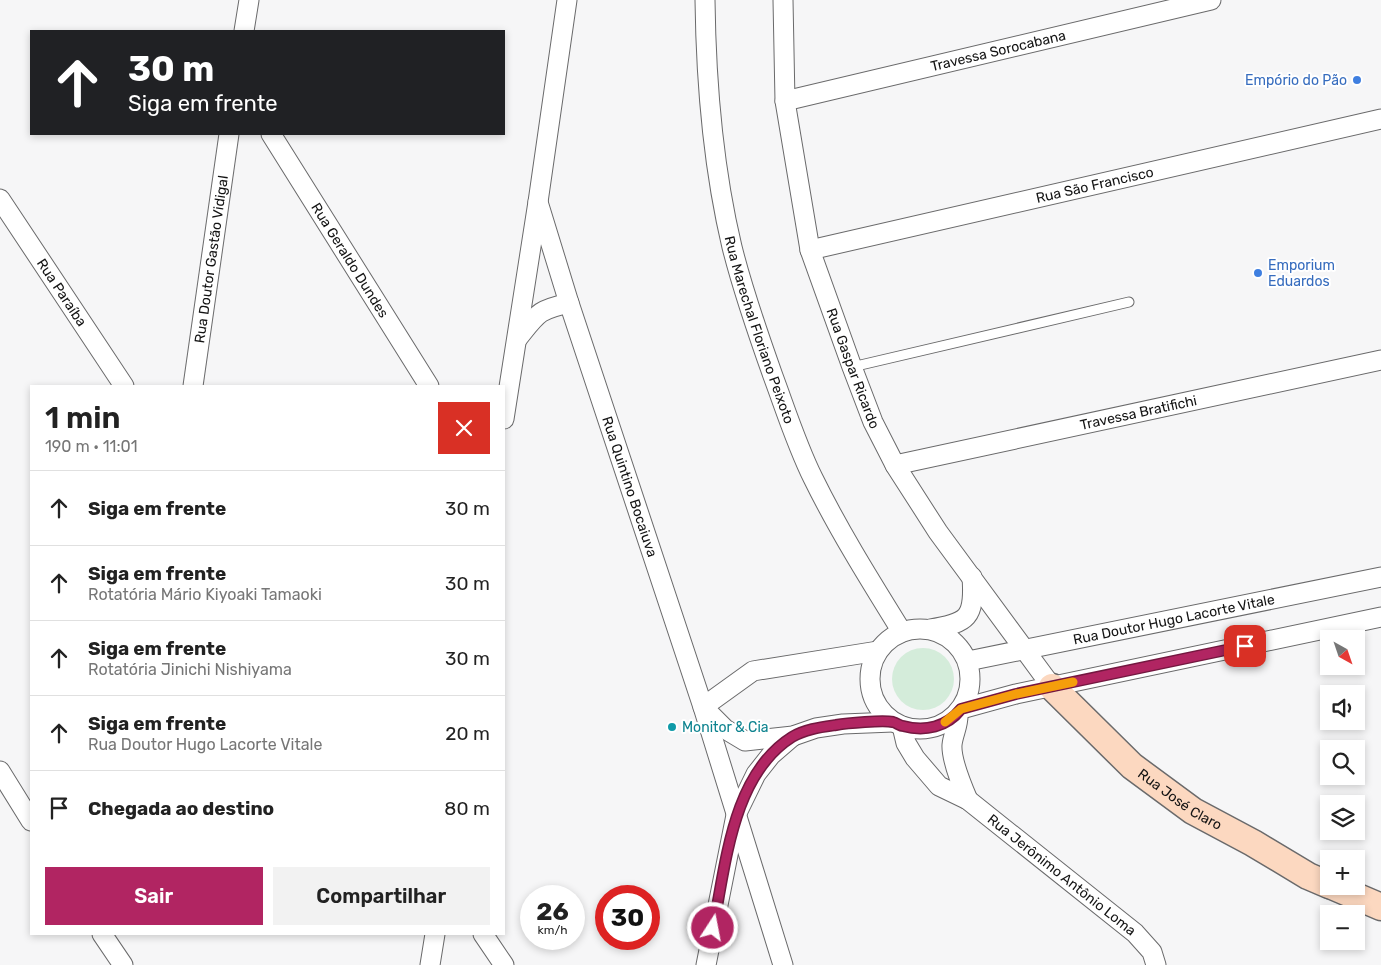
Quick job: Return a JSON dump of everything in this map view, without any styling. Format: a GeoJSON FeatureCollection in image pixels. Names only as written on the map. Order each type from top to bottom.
{"type":"FeatureCollection","features":[{"type":"Feature","properties":{"kind":"street"},"geometry":{"type":"LineString","coordinates":[[244,30],[248,0]]}},
{"type":"Feature","properties":{"kind":"street","name":"Rua Quintino Bocaiuva"},"geometry":{"type":"LineString","coordinates":[[567,0],[538,202],[702,706],[783,965]]}},
{"type":"Feature","properties":{"kind":"street","name":"Rua Marechal Floriano Peixoto"},"geometry":{"type":"LineString","coordinates":[[705,0],[707,73],[718,173],[732,247],[752,318],[812,477],[838,526],[902,632]]}},
{"type":"Feature","properties":{"kind":"street","name":"Rua Gaspar Ricardo"},"geometry":{"type":"LineString","coordinates":[[783,0],[785,101],[810,250],[852,367],[874,422],[895,465],[938,532],[1052,687]]}},
{"type":"Feature","properties":{"kind":"street","name":"Travessa Sorocabana"},"geometry":{"type":"LineString","coordinates":[[785,101],[1211,0]]}},
{"type":"Feature","properties":{"kind":"street","name":"Rua São Francisco"},"geometry":{"type":"LineString","coordinates":[[810,250],[1381,119]]}},
{"type":"Feature","properties":{"kind":"street","name":"Rua Doutor Gastão Vidigal"},"geometry":{"type":"LineString","coordinates":[[193,385],[229,135]]}},
{"type":"Feature","properties":{"kind":"street","name":"Rua Geraldo Dundes"},"geometry":{"type":"LineString","coordinates":[[272,135],[428,385]]}},
{"type":"Feature","properties":{"kind":"street","name":"Rua Paraíba"},"geometry":{"type":"LineString","coordinates":[[0,199],[123,385]]}},
{"type":"Feature","properties":{"kind":"street"},"geometry":{"type":"LineString","coordinates":[[505,413],[538,202]]}},
{"type":"Feature","properties":{"kind":"street"},"geometry":{"type":"LineString","coordinates":[[517,339],[536,315],[547,308],[570,303]]}},
{"type":"Feature","properties":{"kind":"street","name":"Travessa Bratifichi"},"geometry":{"type":"LineString","coordinates":[[895,465],[1381,360]]}},
{"type":"Feature","properties":{"kind":"street"},"geometry":{"type":"LineString","coordinates":[[897,724],[878,708],[870,690],[870,670],[878,651],[902,632],[956,625],[970,613],[974,598],[972,577]]}},
{"type":"Feature","properties":{"kind":"street","name":"Rua Doutor Hugo Lacorte Vitale"},"geometry":{"type":"LineString","coordinates":[[968,661],[1381,577]]}},
{"type":"Feature","properties":{"kind":"street"},"geometry":{"type":"LineString","coordinates":[[878,651],[752,671],[702,706],[725,729],[745,741],[793,736],[816,728],[843,724],[897,724],[922,730],[941,725],[959,711],[1016,694],[1381,617]]}},
{"type":"Feature","properties":{"kind":"street"},"geometry":{"type":"LineString","coordinates":[[930,629],[946,635],[959,646],[968,661],[971,677],[969,694],[959,711],[952,746],[958,775],[968,800]]}},
{"type":"Feature","properties":{"kind":"street","name":"Rua José Claro"},"geometry":{"type":"LineString","coordinates":[[1052,687],[1132,766],[1193,811],[1320,881]]}},
{"type":"Feature","properties":{"kind":"street","name":"Rua Jerônimo Antônio Loma"},"geometry":{"type":"LineString","coordinates":[[897,724],[910,750],[939,786],[968,800],[1135,933],[1154,958]]}},
{"type":"Feature","properties":{"kind":"street"},"geometry":{"type":"LineString","coordinates":[[706,965],[736,815],[756,774],[770,755],[793,736]]}},
{"type":"Feature","properties":{"kind":"street"},"geometry":{"type":"LineString","coordinates":[[0,771],[30,819]]}},
{"type":"Feature","properties":{"kind":"street","name":"Rua José Claro"},"geometry":{"type":"LineString","coordinates":[[1352,895],[1381,907]]}},
{"type":"Feature","properties":{"kind":"street"},"geometry":{"type":"LineString","coordinates":[[430,965],[434,935]]}},
{"type":"Feature","properties":{"kind":"street"},"geometry":{"type":"LineString","coordinates":[[484,935],[504,965]]}},
{"type":"Feature","properties":{"kind":"street"},"geometry":{"type":"LineString","coordinates":[[104,965],[106,936]]}},
{"type":"Feature","properties":{"kind":"street"},"geometry":{"type":"LineString","coordinates":[[106,936],[123,965]]}},
{"type":"Feature","properties":{"kind":"lane"},"geometry":{"type":"LineString","coordinates":[[852,367],[1129,302]]}},
{"type":"Feature","properties":{"kind":"green space"},"geometry":{"type":"Polygon","coordinates":[[[923,648],[935,651],[945,657],[951,667],[954,679],[951,691],[945,701],[935,707],[923,710],[911,707],[901,701],[895,691],[892,679],[895,667],[901,657],[911,651],[923,648]]]}},
{"type":"Feature","properties":{"kind":"slow traffic"},"geometry":{"type":"LineString","coordinates":[[945,722],[961,709],[1016,694],[1073,682]]}},
{"type":"Feature","properties":{"kind":"place","name":"Empório do Pão"},"geometry":{"type":"Point","coordinates":[1357,80]}},
{"type":"Feature","properties":{"kind":"place","name":"Emporium Eduardos"},"geometry":{"type":"Point","coordinates":[1258,273]}},
{"type":"Feature","properties":{"kind":"place","name":"Monitor & Cia"},"geometry":{"type":"Point","coordinates":[672,727]}},
{"type":"Feature","properties":{"kind":"route"},"geometry":{"type":"LineString","coordinates":[[713,928],[736,815],[756,774],[770,755],[793,736],[816,728],[843,724],[893,722],[922,730],[941,725],[961,709],[1016,694],[1245,646]]}}]}
